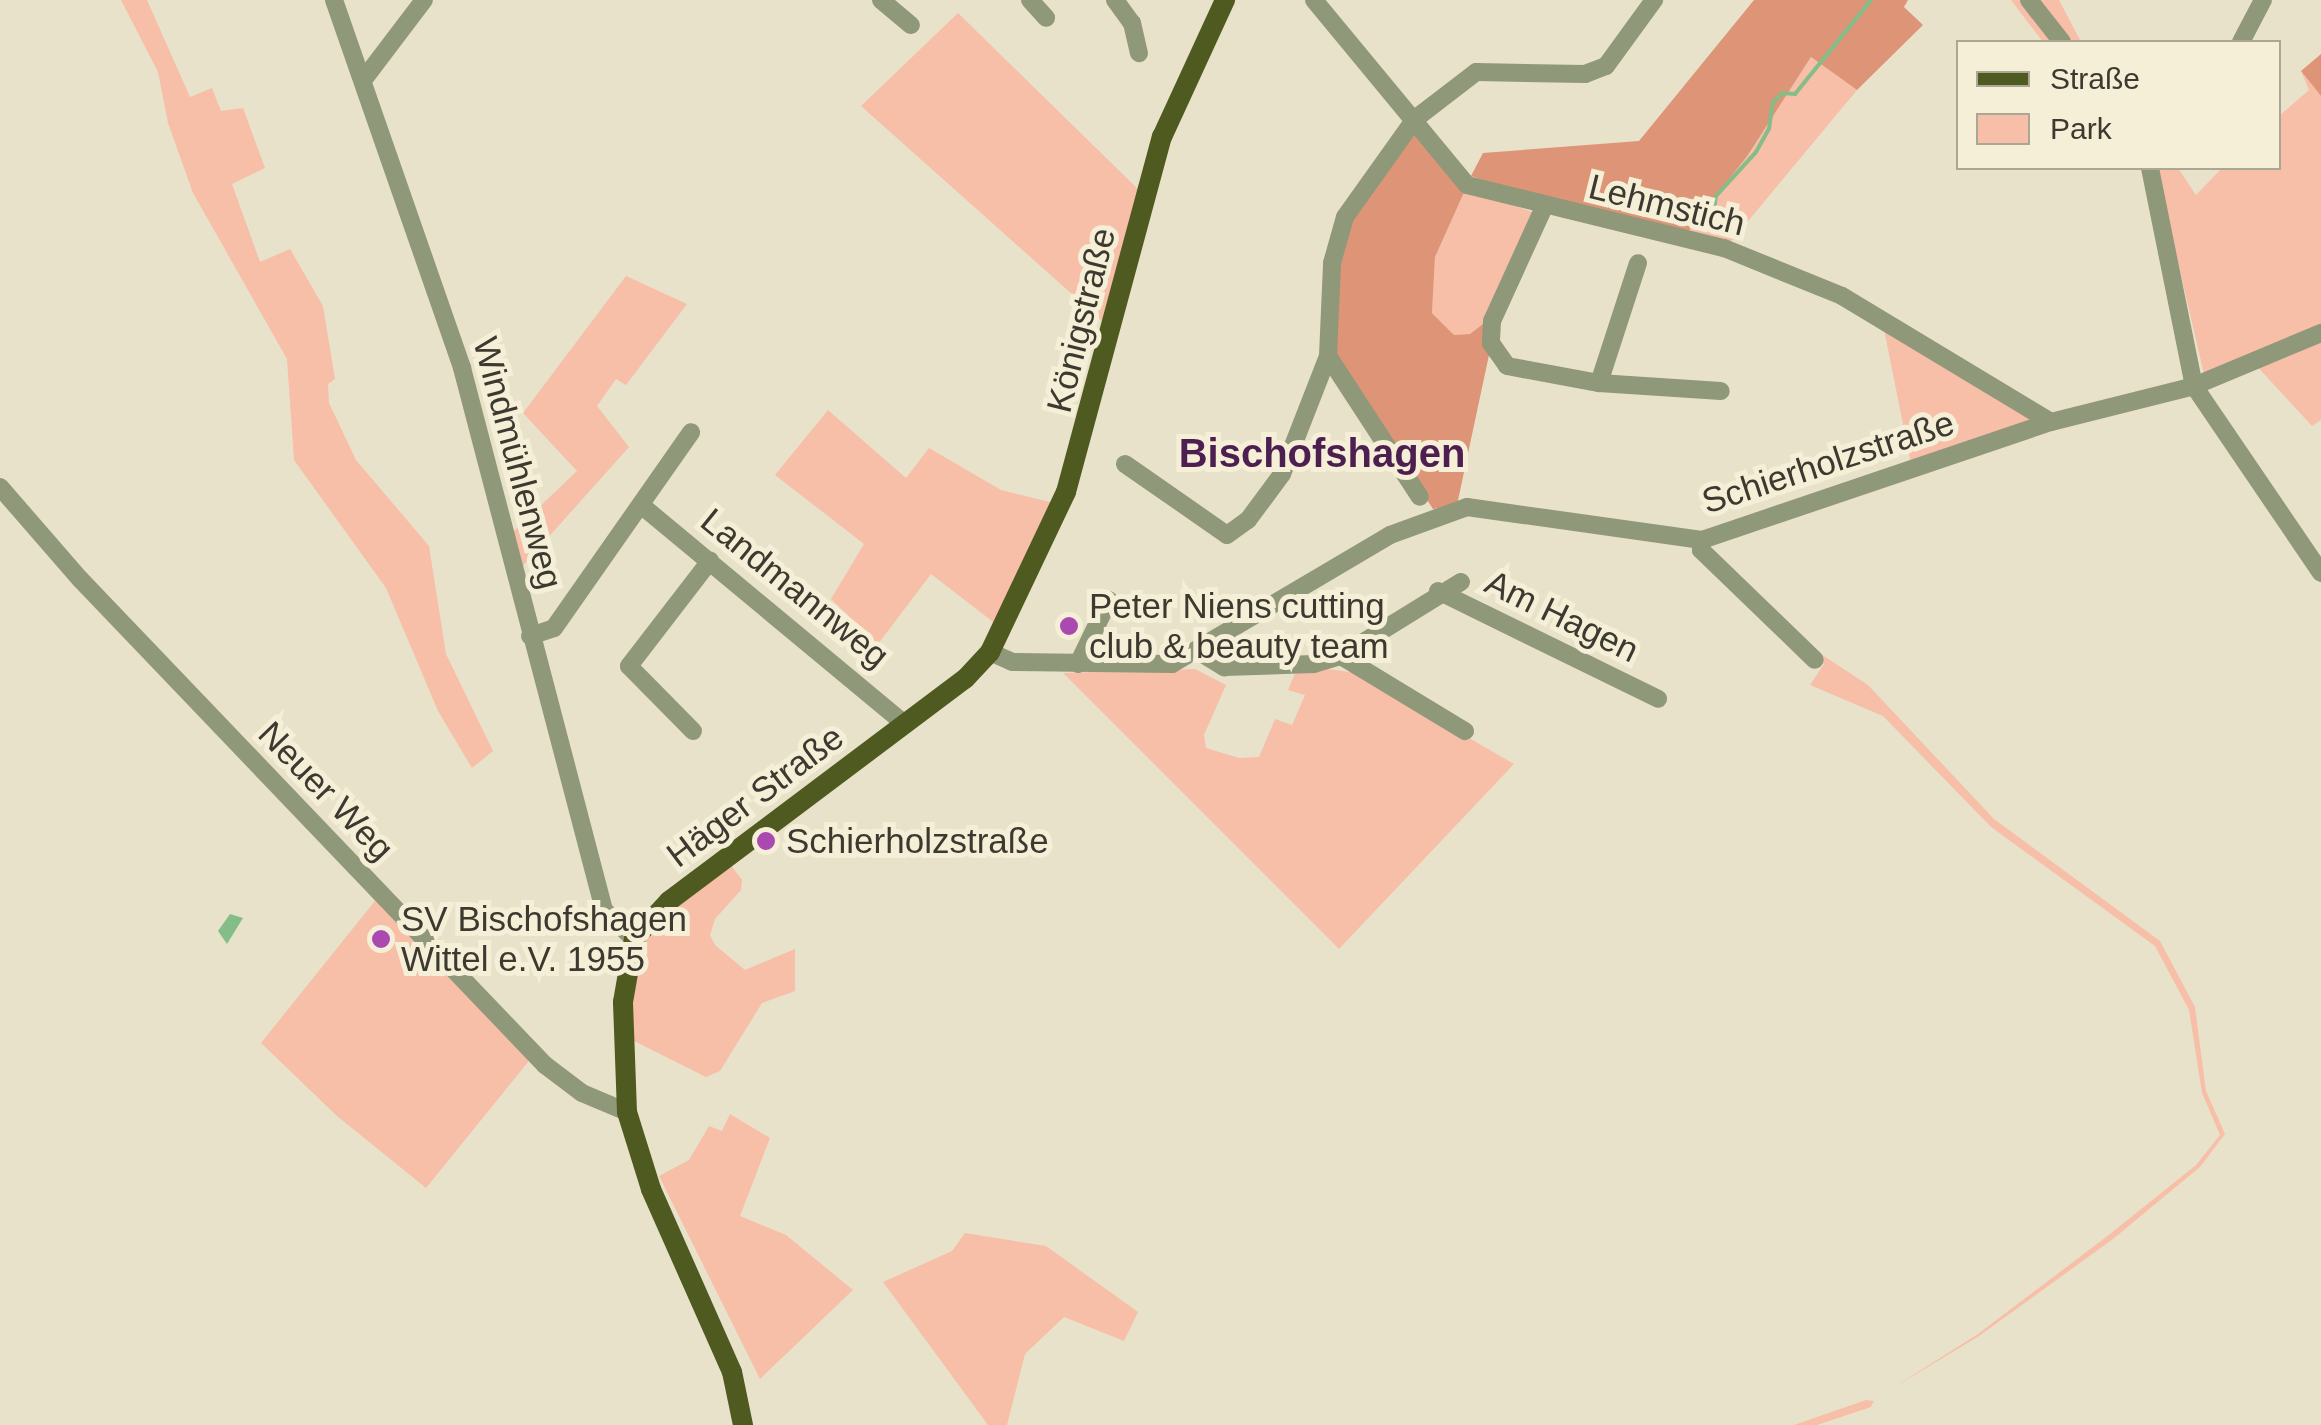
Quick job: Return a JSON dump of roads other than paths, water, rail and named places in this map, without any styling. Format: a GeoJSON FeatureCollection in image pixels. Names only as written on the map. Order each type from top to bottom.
{"type":"FeatureCollection","features":[{"type":"Feature","properties":{"kind":"main road","name":"Königstraße"},"geometry":{"type":"LineString","coordinates":[[990,652],[1066,492],[1162,137],[1225,0]]}},
{"type":"Feature","properties":{"kind":"main road","name":"Häger Straße"},"geometry":{"type":"LineString","coordinates":[[634,939],[669,901],[905,724],[990,652]]}},
{"type":"Feature","properties":{"kind":"main road"},"geometry":{"type":"LineString","coordinates":[[634,939],[623,1002],[627,1112],[650,1189],[732,1372],[743,1425]]}},
{"type":"Feature","properties":{"kind":"street","name":"Windmühlenweg"},"geometry":{"type":"LineString","coordinates":[[334,0],[462,368],[604,910],[634,939]]}},
{"type":"Feature","properties":{"kind":"street"},"geometry":{"type":"LineString","coordinates":[[364,80],[424,0]]}},
{"type":"Feature","properties":{"kind":"street"},"geometry":{"type":"LineString","coordinates":[[881,0],[911,25]]}},
{"type":"Feature","properties":{"kind":"street"},"geometry":{"type":"LineString","coordinates":[[1030,0],[1046,18]]}},
{"type":"Feature","properties":{"kind":"street"},"geometry":{"type":"LineString","coordinates":[[1115,0],[1132,23],[1139,53]]}},
{"type":"Feature","properties":{"kind":"street","name":"Lehmstich"},"geometry":{"type":"LineString","coordinates":[[1314,0],[1467,184],[1544,208],[1724,248],[1842,296],[2051,422]]}},
{"type":"Feature","properties":{"kind":"street"},"geometry":{"type":"LineString","coordinates":[[1125,464],[1227,535],[1248,520],[1282,474],[1328,356],[1332,263],[1345,217],[1416,119],[1476,72],[1584,74],[1606,66],[1654,0]]}},
{"type":"Feature","properties":{"kind":"street"},"geometry":{"type":"LineString","coordinates":[[2029,0],[2060,40]]}},
{"type":"Feature","properties":{"kind":"street"},"geometry":{"type":"LineString","coordinates":[[2242,40],[2264,0]]}},
{"type":"Feature","properties":{"kind":"street"},"geometry":{"type":"LineString","coordinates":[[2150,170],[2194,386],[2321,573]]}},
{"type":"Feature","properties":{"kind":"street"},"geometry":{"type":"LineString","coordinates":[[1544,208],[1492,320],[1492,343],[1506,366],[1599,384],[1721,391]]}},
{"type":"Feature","properties":{"kind":"street"},"geometry":{"type":"LineString","coordinates":[[1599,384],[1638,263]]}},
{"type":"Feature","properties":{"kind":"street","name":"Schierholzstraße"},"geometry":{"type":"LineString","coordinates":[[990,652],[1012,662],[1172,664],[1390,535],[1440,512],[1467,506],[1702,540],[2051,422],[2194,386],[2321,333]]}},
{"type":"Feature","properties":{"kind":"street"},"geometry":{"type":"LineString","coordinates":[[1328,356],[1420,497]]}},
{"type":"Feature","properties":{"kind":"street"},"geometry":{"type":"LineString","coordinates":[[530,636],[554,628],[691,432]]}},
{"type":"Feature","properties":{"kind":"street","name":"Neuer Weg"},"geometry":{"type":"LineString","coordinates":[[0,487],[300,810],[545,1065],[582,1093],[627,1112]]}},
{"type":"Feature","properties":{"kind":"street","name":"Landmannweg"},"geometry":{"type":"LineString","coordinates":[[641,505],[905,724]]}},
{"type":"Feature","properties":{"kind":"street"},"geometry":{"type":"LineString","coordinates":[[1702,540],[1701,550],[1815,660]]}},
{"type":"Feature","properties":{"kind":"street"},"geometry":{"type":"LineString","coordinates":[[692,731],[629,666],[710,561]]}},
{"type":"Feature","properties":{"kind":"street","name":"Am Hagen"},"geometry":{"type":"LineString","coordinates":[[1198,651],[1224,667],[1314,664],[1341,656],[1438,591],[1461,582]]}},
{"type":"Feature","properties":{"kind":"street","name":"Am Hagen"},"geometry":{"type":"LineString","coordinates":[[1438,591],[1658,699]]}},
{"type":"Feature","properties":{"kind":"street"},"geometry":{"type":"LineString","coordinates":[[1078,664],[1108,600]]}},
{"type":"Feature","properties":{"kind":"street"},"geometry":{"type":"LineString","coordinates":[[1341,656],[1466,732]]}},
{"type":"Feature","properties":{"kind":"waterway"},"geometry":{"type":"LineString","coordinates":[[1712,227],[1716,196],[1756,152],[1769,129],[1773,102],[1783,93],[1795,94],[1871,0]]}},
{"type":"Feature","properties":{"kind":"place","name":"Peter Niens cutting club & beauty team"},"geometry":{"type":"Point","coordinates":[1069,626]}},
{"type":"Feature","properties":{"kind":"place","name":"Schierholzstraße"},"geometry":{"type":"Point","coordinates":[766,841]}},
{"type":"Feature","properties":{"kind":"place","name":"SV Bischofshagen Wittel e.V. 1955"},"geometry":{"type":"Point","coordinates":[381,939]}},
{"type":"Feature","properties":{"kind":"district","name":"Bischofshagen"},"geometry":{"type":"Point","coordinates":[1322,453]}}]}
